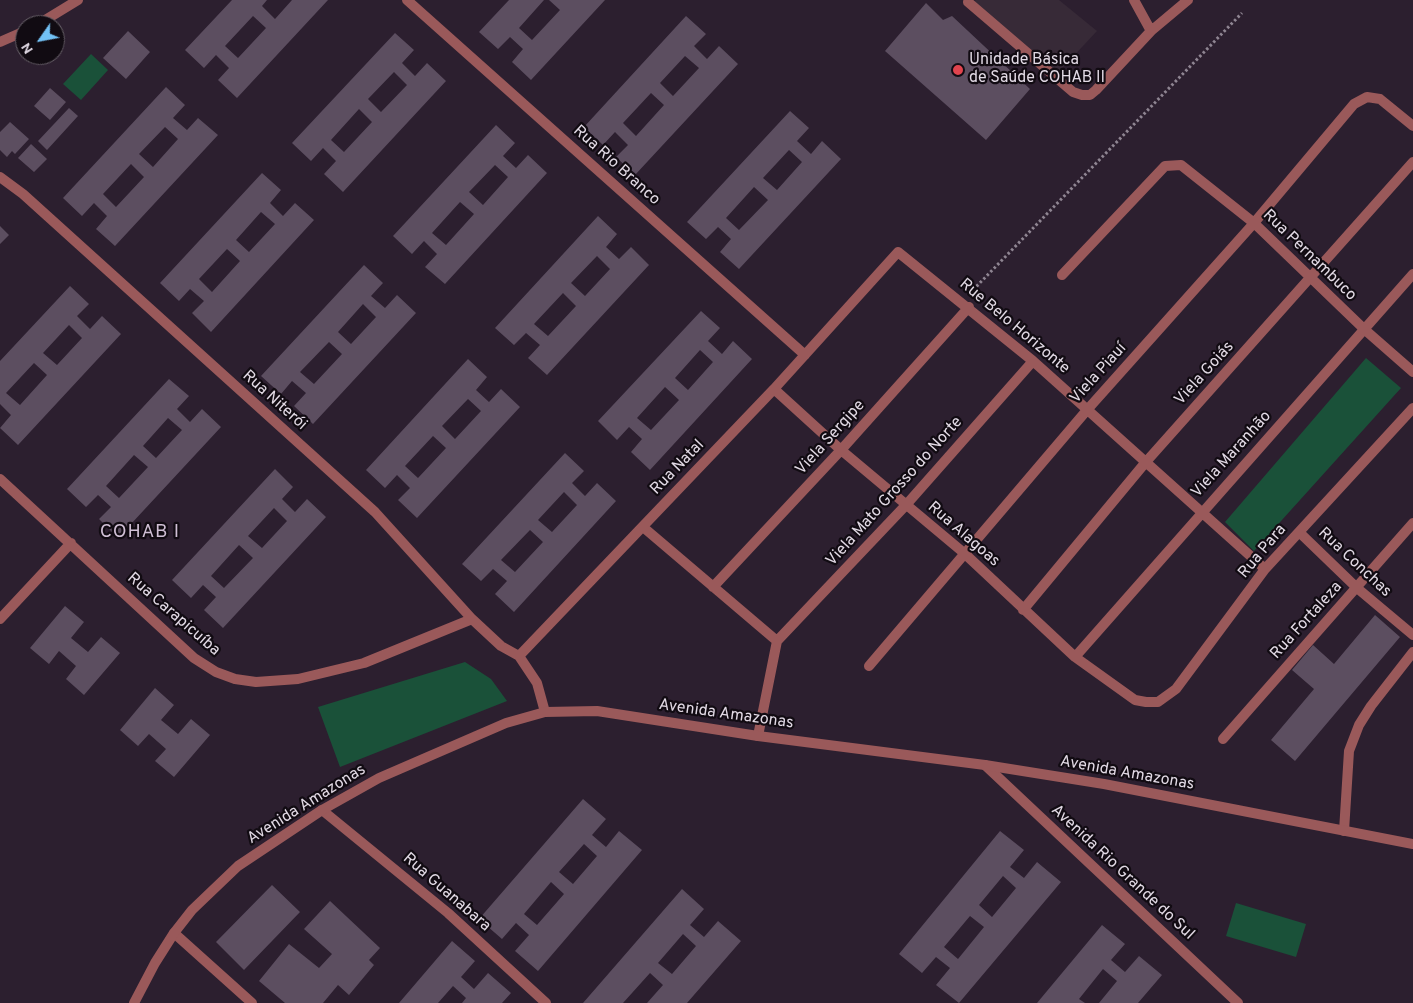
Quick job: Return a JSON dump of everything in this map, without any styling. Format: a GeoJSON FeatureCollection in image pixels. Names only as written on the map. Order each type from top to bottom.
{"type":"FeatureCollection","features":[{"type":"Feature","properties":{"kind":"street"},"geometry":{"type":"LineString","coordinates":[[53,15],[78,0]]}},
{"type":"Feature","properties":{"kind":"street","name":"Rua Rio Branco"},"geometry":{"type":"LineString","coordinates":[[407,0],[805,355]]}},
{"type":"Feature","properties":{"kind":"street"},"geometry":{"type":"LineString","coordinates":[[1134,0],[1151,32]]}},
{"type":"Feature","properties":{"kind":"street"},"geometry":{"type":"LineString","coordinates":[[968,2],[1073,92],[1090,95],[1151,32],[1188,0]]}},
{"type":"Feature","properties":{"kind":"street"},"geometry":{"type":"LineString","coordinates":[[0,42],[15,35]]}},
{"type":"Feature","properties":{"kind":"street","name":"Viela Piauí"},"geometry":{"type":"LineString","coordinates":[[869,666],[1087,410],[1254,223],[1354,104],[1361,98],[1367,97],[1380,100],[1413,126]]}},
{"type":"Feature","properties":{"kind":"street","name":"Viela Goiás"},"geometry":{"type":"LineString","coordinates":[[1023,610],[1145,463],[1413,162]]}},
{"type":"Feature","properties":{"kind":"street","name":"Rua Pernambuco"},"geometry":{"type":"LineString","coordinates":[[1062,275],[1166,166],[1181,165],[1254,223],[1364,329],[1413,372]]}},
{"type":"Feature","properties":{"kind":"street","name":"Rua Niterói"},"geometry":{"type":"LineString","coordinates":[[0,177],[24,194],[375,512],[472,619],[501,646],[518,656]]}},
{"type":"Feature","properties":{"kind":"street","name":"Rua Natal"},"geometry":{"type":"LineString","coordinates":[[518,656],[774,389],[898,252]]}},
{"type":"Feature","properties":{"kind":"street","name":"Rue Belo Horizonte"},"geometry":{"type":"LineString","coordinates":[[898,252],[965,304],[1033,361],[1201,514],[1265,569]]}},
{"type":"Feature","properties":{"kind":"street","name":"Viela Maranhão"},"geometry":{"type":"LineString","coordinates":[[1075,657],[1413,274]]}},
{"type":"Feature","properties":{"kind":"street","name":"Viela Sergipe"},"geometry":{"type":"LineString","coordinates":[[713,587],[841,450],[965,304]]}},
{"type":"Feature","properties":{"kind":"street","name":"Viela Mato Grosso do Norte"},"geometry":{"type":"LineString","coordinates":[[777,641],[906,505],[1033,361]]}},
{"type":"Feature","properties":{"kind":"street","name":"Rua Alagoas"},"geometry":{"type":"LineString","coordinates":[[774,389],[841,450],[964,553],[1075,657],[1134,700]]}},
{"type":"Feature","properties":{"kind":"street","name":"Rua Para"},"geometry":{"type":"LineString","coordinates":[[1134,700],[1158,702],[1176,689],[1265,569],[1413,408]]}},
{"type":"Feature","properties":{"kind":"street","name":"Rua Carapicuíba"},"geometry":{"type":"LineString","coordinates":[[0,478],[194,658],[216,672],[235,679],[256,682],[298,679],[364,664],[472,619]]}},
{"type":"Feature","properties":{"kind":"street","name":"Rua Fortaleza"},"geometry":{"type":"LineString","coordinates":[[1223,739],[1413,523]]}},
{"type":"Feature","properties":{"kind":"street"},"geometry":{"type":"LineString","coordinates":[[642,527],[777,641],[758,736]]}},
{"type":"Feature","properties":{"kind":"street","name":"Rua Conchas"},"geometry":{"type":"LineString","coordinates":[[1299,532],[1357,588],[1413,635]]}},
{"type":"Feature","properties":{"kind":"street"},"geometry":{"type":"LineString","coordinates":[[0,618],[71,543]]}},
{"type":"Feature","properties":{"kind":"street"},"geometry":{"type":"LineString","coordinates":[[1344,831],[1349,751],[1371,706],[1413,652]]}},
{"type":"Feature","properties":{"kind":"street"},"geometry":{"type":"LineString","coordinates":[[518,656],[537,684],[545,712]]}},
{"type":"Feature","properties":{"kind":"street","name":"Avenida Amazonas"},"geometry":{"type":"LineString","coordinates":[[134,1003],[155,963],[174,933],[192,910],[238,866],[322,810],[379,778],[506,723],[545,712],[597,711],[758,736],[985,765],[1104,784],[1413,844]]}},
{"type":"Feature","properties":{"kind":"street","name":"Avenida Rio Grande do Sul"},"geometry":{"type":"LineString","coordinates":[[985,765],[1238,1003]]}},
{"type":"Feature","properties":{"kind":"street","name":"Rua Guanabara"},"geometry":{"type":"LineString","coordinates":[[322,810],[448,913],[546,1003]]}},
{"type":"Feature","properties":{"kind":"street"},"geometry":{"type":"LineString","coordinates":[[174,933],[252,1003]]}},
{"type":"Feature","properties":{"kind":"path"},"geometry":{"type":"LineString","coordinates":[[965,304],[1242,13]]}},
{"type":"Feature","properties":{"kind":"shaded area"},"geometry":{"type":"Polygon","coordinates":[[[976,0],[1059,0],[1097,31],[1055,76],[972,4],[976,0]]]}},
{"type":"Feature","properties":{"kind":"green space"},"geometry":{"type":"Polygon","coordinates":[[[91,54],[108,70],[81,100],[63,84],[91,54]]]}},
{"type":"Feature","properties":{"kind":"green space"},"geometry":{"type":"Polygon","coordinates":[[[1366,358],[1401,388],[1254,551],[1225,522],[1366,358]]]}},
{"type":"Feature","properties":{"kind":"green space"},"geometry":{"type":"Polygon","coordinates":[[[465,662],[491,679],[507,701],[340,767],[318,707],[465,662]]]}},
{"type":"Feature","properties":{"kind":"green space"},"geometry":{"type":"Polygon","coordinates":[[[1236,903],[1306,924],[1296,957],[1226,936],[1236,903]]]}},
{"type":"Feature","properties":{"kind":"building"},"geometry":{"type":"Polygon","coordinates":[[[232,0],[267,0],[262,6],[275,19],[292,0],[328,0],[237,98],[218,80],[229,68],[216,55],[204,68],[185,50],[232,0]],[[253,16],[225,46],[238,58],[266,28],[253,16]]]}},
{"type":"Feature","properties":{"kind":"building"},"geometry":{"type":"Polygon","coordinates":[[[509,0],[544,0],[519,28],[532,40],[560,10],[549,0],[605,0],[531,80],[512,62],[523,49],[510,37],[498,49],[479,32],[509,0]]]}},
{"type":"Feature","properties":{"kind":"building","name":"Unidade Básica de Saúde COHAB II"},"geometry":{"type":"Polygon","coordinates":[[[926,3],[943,20],[952,16],[1030,89],[986,140],[885,51],[926,3]]]}},
{"type":"Feature","properties":{"kind":"building"},"geometry":{"type":"Polygon","coordinates":[[[686,16],[706,34],[694,46],[707,59],[719,46],[738,64],[635,175],[616,157],[628,145],[615,132],[603,145],[584,127],[686,16]],[[685,56],[660,83],[673,96],[699,68],[685,56]],[[651,93],[623,123],[636,136],[664,105],[651,93]]]}},
{"type":"Feature","properties":{"kind":"building"},"geometry":{"type":"Polygon","coordinates":[[[128,31],[150,52],[126,79],[103,58],[128,31]]]}},
{"type":"Feature","properties":{"kind":"building"},"geometry":{"type":"Polygon","coordinates":[[[395,33],[414,50],[402,63],[415,76],[427,63],[446,81],[343,192],[324,174],[336,161],[323,148],[311,161],[292,143],[395,33]],[[394,72],[368,99],[381,112],[407,85],[394,72]],[[359,109],[331,140],[344,152],[372,122],[359,109]]]}},
{"type":"Feature","properties":{"kind":"building"},"geometry":{"type":"Polygon","coordinates":[[[166,87],[185,105],[173,118],[187,130],[198,118],[218,135],[115,246],[96,229],[107,216],[94,203],[82,216],[63,198],[166,87]],[[165,127],[139,154],[153,167],[178,139],[165,127]],[[131,164],[103,194],[116,207],[144,177],[131,164]]]}},
{"type":"Feature","properties":{"kind":"building"},"geometry":{"type":"Polygon","coordinates":[[[50,88],[66,102],[50,120],[34,106],[50,88]]]}},
{"type":"Feature","properties":{"kind":"building"},"geometry":{"type":"Polygon","coordinates":[[[69,108],[78,116],[47,150],[38,141],[69,108]]]}},
{"type":"Feature","properties":{"kind":"building"},"geometry":{"type":"Polygon","coordinates":[[[790,111],[809,128],[797,141],[811,154],[822,141],[841,159],[739,269],[720,252],[731,239],[718,227],[706,239],[687,222],[790,111]],[[789,150],[763,178],[777,190],[802,162],[789,150]],[[754,187],[726,218],[739,230],[768,200],[754,187]]]}},
{"type":"Feature","properties":{"kind":"building"},"geometry":{"type":"Polygon","coordinates":[[[10,122],[29,139],[15,154],[12,151],[7,157],[0,150],[0,132],[10,122]]]}},
{"type":"Feature","properties":{"kind":"building"},"geometry":{"type":"Polygon","coordinates":[[[496,125],[515,143],[503,156],[516,168],[528,155],[547,173],[445,284],[425,267],[437,254],[424,241],[412,254],[393,236],[496,125]],[[495,165],[469,192],[483,205],[508,177],[495,165]],[[460,202],[432,233],[446,245],[474,214],[460,202]]]}},
{"type":"Feature","properties":{"kind":"building"},"geometry":{"type":"Polygon","coordinates":[[[31,144],[47,159],[34,172],[18,158],[31,144]]]}},
{"type":"Feature","properties":{"kind":"building"},"geometry":{"type":"Polygon","coordinates":[[[262,173],[281,190],[270,203],[283,216],[295,203],[314,220],[211,332],[192,313],[204,301],[190,289],[179,301],[160,283],[262,173]],[[261,212],[236,240],[249,252],[275,224],[261,212]],[[227,249],[199,279],[212,292],[240,261],[227,249]]]}},
{"type":"Feature","properties":{"kind":"building"},"geometry":{"type":"Polygon","coordinates":[[[598,216],[617,234],[606,247],[619,259],[631,247],[649,265],[547,375],[528,358],[540,345],[526,333],[514,345],[495,328],[598,216]],[[597,256],[571,283],[585,296],[610,269],[597,256]],[[563,293],[534,324],[548,336],[576,306],[563,293]]]}},
{"type":"Feature","properties":{"kind":"building"},"geometry":{"type":"Polygon","coordinates":[[[0,226],[9,235],[0,244],[0,226]]]}},
{"type":"Feature","properties":{"kind":"building"},"geometry":{"type":"Polygon","coordinates":[[[364,265],[383,283],[371,296],[385,308],[397,295],[416,313],[313,424],[294,406],[306,393],[292,381],[281,394],[261,376],[364,265]],[[363,304],[338,332],[351,344],[376,317],[363,304]],[[329,342],[300,372],[314,384],[342,354],[329,342]]]}},
{"type":"Feature","properties":{"kind":"building"},"geometry":{"type":"Polygon","coordinates":[[[70,286],[89,304],[77,316],[90,329],[102,316],[121,334],[18,445],[0,428],[11,415],[0,404],[0,361],[70,286]],[[69,325],[43,353],[57,365],[82,338],[69,325]],[[34,363],[6,393],[20,405],[47,375],[34,363]]]}},
{"type":"Feature","properties":{"kind":"building"},"geometry":{"type":"Polygon","coordinates":[[[701,311],[720,328],[708,341],[722,354],[733,341],[752,359],[650,470],[631,452],[642,439],[629,427],[617,440],[598,421],[701,311]],[[700,350],[675,378],[688,390],[713,362],[700,350]],[[665,387],[637,418],[651,430],[679,400],[665,387]]]}},
{"type":"Feature","properties":{"kind":"building"},"geometry":{"type":"Polygon","coordinates":[[[468,359],[487,377],[476,390],[489,402],[501,389],[520,407],[417,518],[398,500],[410,488],[397,475],[385,488],[366,470],[468,359]],[[468,399],[442,426],[455,439],[481,411],[468,399]],[[433,436],[405,466],[418,478],[446,448],[433,436]]]}},
{"type":"Feature","properties":{"kind":"building"},"geometry":{"type":"Polygon","coordinates":[[[169,379],[189,396],[177,409],[190,422],[202,409],[221,427],[118,538],[99,519],[111,507],[98,495],[86,507],[67,489],[169,379]],[[168,418],[143,446],[156,458],[182,430],[168,418]],[[134,455],[106,486],[119,498],[148,467],[134,455]]]}},
{"type":"Feature","properties":{"kind":"building"},"geometry":{"type":"Polygon","coordinates":[[[565,453],[584,471],[572,483],[585,496],[597,483],[616,501],[514,612],[495,594],[507,581],[493,569],[481,581],[462,564],[565,453]],[[564,492],[538,520],[552,532],[577,505],[564,492]],[[530,530],[501,560],[515,572],[543,542],[530,530]]]}},
{"type":"Feature","properties":{"kind":"building"},"geometry":{"type":"Polygon","coordinates":[[[275,469],[293,487],[282,499],[295,512],[307,499],[326,517],[223,628],[204,610],[216,597],[203,585],[191,598],[172,580],[275,469]],[[274,508],[248,536],[262,548],[287,521],[274,508]],[[239,545],[211,576],[224,588],[253,558],[239,545]]]}},
{"type":"Feature","properties":{"kind":"building"},"geometry":{"type":"Polygon","coordinates":[[[65,606],[84,622],[71,638],[88,652],[101,637],[120,653],[84,695],[66,679],[76,666],[59,651],[49,664],[30,648],[65,606]]]}},
{"type":"Feature","properties":{"kind":"building"},"geometry":{"type":"Polygon","coordinates":[[[1375,615],[1400,637],[1295,761],[1271,740],[1314,689],[1292,670],[1313,645],[1334,664],[1375,615]]]}},
{"type":"Feature","properties":{"kind":"building"},"geometry":{"type":"Polygon","coordinates":[[[155,688],[174,705],[161,720],[178,734],[191,719],[210,735],[174,777],[155,761],[166,749],[149,734],[138,746],[120,730],[155,688]]]}},
{"type":"Feature","properties":{"kind":"building"},"geometry":{"type":"Polygon","coordinates":[[[583,799],[606,819],[592,835],[606,847],[619,831],[642,850],[538,971],[515,951],[529,935],[516,923],[502,939],[479,919],[583,799]],[[584,844],[559,872],[573,884],[597,856],[584,844]],[[551,882],[524,914],[537,925],[564,894],[551,882]]]}},
{"type":"Feature","properties":{"kind":"building"},"geometry":{"type":"Polygon","coordinates":[[[1000,831],[1024,850],[1010,867],[1024,878],[1037,862],[1061,882],[959,1003],[936,985],[950,968],[936,957],[922,973],[899,954],[1000,831]],[[1003,876],[979,905],[992,917],[1016,888],[1003,876]],[[970,916],[944,947],[958,959],[984,927],[970,916]]]}},
{"type":"Feature","properties":{"kind":"building"},"geometry":{"type":"Polygon","coordinates":[[[272,885],[300,912],[244,970],[216,942],[272,885]]]}},
{"type":"Feature","properties":{"kind":"building"},"geometry":{"type":"Polygon","coordinates":[[[682,889],[704,909],[690,925],[704,937],[718,921],[741,941],[687,1003],[647,1003],[663,985],[650,973],[623,1003],[583,1003],[682,889]],[[683,934],[658,963],[672,974],[696,946],[683,934]]]}},
{"type":"Feature","properties":{"kind":"building"},"geometry":{"type":"Polygon","coordinates":[[[330,901],[380,948],[369,960],[374,965],[349,995],[338,985],[323,1003],[285,1003],[259,981],[289,944],[319,968],[332,954],[304,929],[330,901]]]}},
{"type":"Feature","properties":{"kind":"building"},"geometry":{"type":"Polygon","coordinates":[[[1102,925],[1125,944],[1111,960],[1125,972],[1139,956],[1162,975],[1138,1003],[1099,1003],[1117,981],[1103,969],[1079,999],[1085,1003],[1037,1003],[1102,925]]]}},
{"type":"Feature","properties":{"kind":"building"},"geometry":{"type":"Polygon","coordinates":[[[452,941],[475,961],[461,977],[474,989],[488,973],[511,993],[502,1003],[462,1003],[466,998],[453,986],[438,1003],[399,1003],[452,941]]]}},
{"type":"Feature","properties":{"kind":"place","name":"Unidade Básica de Saúde COHAB II"},"geometry":{"type":"Point","coordinates":[958,70]}},
{"type":"Feature","properties":{"kind":"district","name":"COHAB I"},"geometry":{"type":"Point","coordinates":[140,533]}}]}
